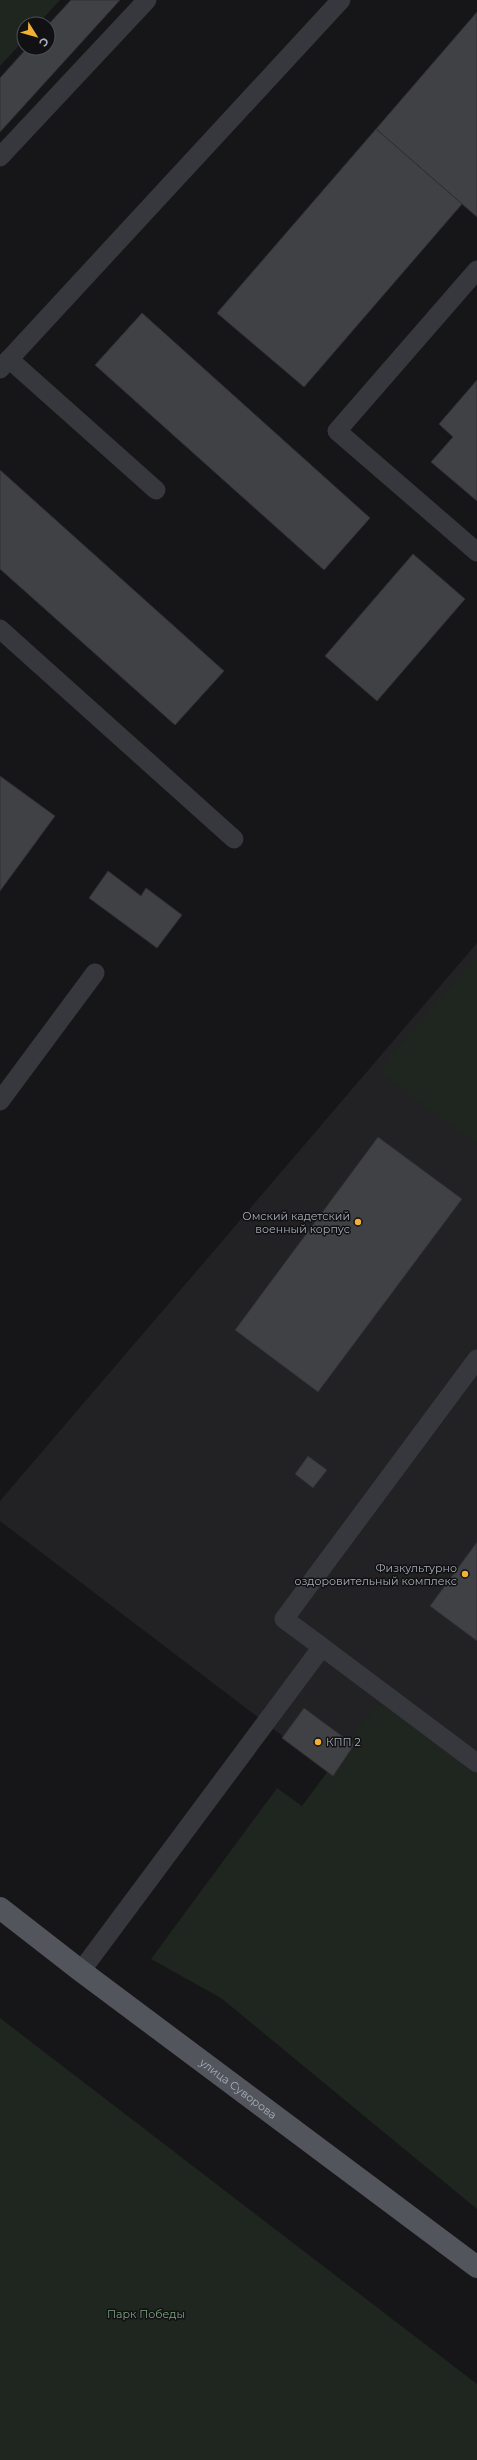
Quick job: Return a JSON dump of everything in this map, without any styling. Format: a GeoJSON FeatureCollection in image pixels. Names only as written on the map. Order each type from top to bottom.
{"type":"FeatureCollection","features":[{"type":"Feature","properties":{"kind":"main road","name":"улица Суворова"},"geometry":{"type":"LineString","coordinates":[[0,1908],[81,1971],[477,2267]]}},
{"type":"Feature","properties":{"kind":"lane"},"geometry":{"type":"LineString","coordinates":[[0,157],[147,0]]}},
{"type":"Feature","properties":{"kind":"lane"},"geometry":{"type":"LineString","coordinates":[[156,490],[5,364],[341,0]]}},
{"type":"Feature","properties":{"kind":"lane"},"geometry":{"type":"LineString","coordinates":[[477,270],[337,431],[477,552]]}},
{"type":"Feature","properties":{"kind":"lane"},"geometry":{"type":"LineString","coordinates":[[0,629],[234,839]]}},
{"type":"Feature","properties":{"kind":"lane"},"geometry":{"type":"LineString","coordinates":[[0,1101],[95,973]]}},
{"type":"Feature","properties":{"kind":"lane"},"geometry":{"type":"LineString","coordinates":[[477,1359],[284,1619],[477,1763]]}},
{"type":"Feature","properties":{"kind":"lane"},"geometry":{"type":"LineString","coordinates":[[81,1971],[322,1647]]}},
{"type":"Feature","properties":{"kind":"shaded area","name":"Омский кадетский военный корпус"},"geometry":{"type":"Polygon","coordinates":[[[477,943],[477,1884],[0,1521],[0,1501],[477,943]]]}},
{"type":"Feature","properties":{"kind":"green space"},"geometry":{"type":"Polygon","coordinates":[[[0,0],[60,0],[45,16],[16,16],[16,49],[0,66],[0,0]]]}},
{"type":"Feature","properties":{"kind":"green space"},"geometry":{"type":"Polygon","coordinates":[[[477,956],[477,1143],[378,1072],[477,956]]]}},
{"type":"Feature","properties":{"kind":"green space"},"geometry":{"type":"Polygon","coordinates":[[[380,1701],[477,1773],[477,2209],[221,1998],[151,1959],[277,1788],[302,1806],[380,1701]]]}},
{"type":"Feature","properties":{"kind":"green space","name":"Парк Победы"},"geometry":{"type":"Polygon","coordinates":[[[0,2018],[477,2384],[477,2460],[0,2460],[0,2018]]]}},
{"type":"Feature","properties":{"kind":"building"},"geometry":{"type":"Polygon","coordinates":[[[71,0],[120,0],[0,132],[0,78],[20,56],[56,56],[56,16],[71,0]]]}},
{"type":"Feature","properties":{"kind":"building"},"geometry":{"type":"Polygon","coordinates":[[[477,12],[477,217],[376,129],[477,12]]]}},
{"type":"Feature","properties":{"kind":"building"},"geometry":{"type":"Polygon","coordinates":[[[376,129],[462,204],[304,387],[217,313],[376,129]]]}},
{"type":"Feature","properties":{"kind":"building"},"geometry":{"type":"Polygon","coordinates":[[[142,313],[370,518],[324,570],[95,365],[142,313]]]}},
{"type":"Feature","properties":{"kind":"building"},"geometry":{"type":"Polygon","coordinates":[[[477,380],[477,501],[431,462],[453,437],[439,424],[477,380]]]}},
{"type":"Feature","properties":{"kind":"building"},"geometry":{"type":"Polygon","coordinates":[[[0,470],[224,671],[175,725],[0,569],[0,470]]]}},
{"type":"Feature","properties":{"kind":"building"},"geometry":{"type":"Polygon","coordinates":[[[413,554],[465,599],[377,701],[325,656],[413,554]]]}},
{"type":"Feature","properties":{"kind":"building"},"geometry":{"type":"Polygon","coordinates":[[[0,776],[55,816],[0,891],[0,776]]]}},
{"type":"Feature","properties":{"kind":"building"},"geometry":{"type":"Polygon","coordinates":[[[108,871],[141,896],[146,888],[182,915],[157,948],[89,898],[108,871]]]}},
{"type":"Feature","properties":{"kind":"building"},"geometry":{"type":"Polygon","coordinates":[[[378,1137],[462,1199],[318,1392],[235,1330],[378,1137]]]}},
{"type":"Feature","properties":{"kind":"building"},"geometry":{"type":"Polygon","coordinates":[[[308,1456],[327,1470],[313,1488],[295,1474],[308,1456]]]}},
{"type":"Feature","properties":{"kind":"building","name":"Физкультурно оздоровительный комплекс"},"geometry":{"type":"Polygon","coordinates":[[[477,1542],[477,1641],[430,1606],[477,1542]]]}},
{"type":"Feature","properties":{"kind":"building","name":"КПП 2"},"geometry":{"type":"Polygon","coordinates":[[[304,1708],[354,1745],[333,1776],[282,1738],[304,1708]]]}},
{"type":"Feature","properties":{"kind":"place","name":"Омский кадетский военный корпус"},"geometry":{"type":"Point","coordinates":[358,1222]}},
{"type":"Feature","properties":{"kind":"place","name":"Физкультурно оздоровительный комплекс"},"geometry":{"type":"Point","coordinates":[465,1574]}},
{"type":"Feature","properties":{"kind":"place","name":"КПП 2"},"geometry":{"type":"Point","coordinates":[318,1742]}}]}
